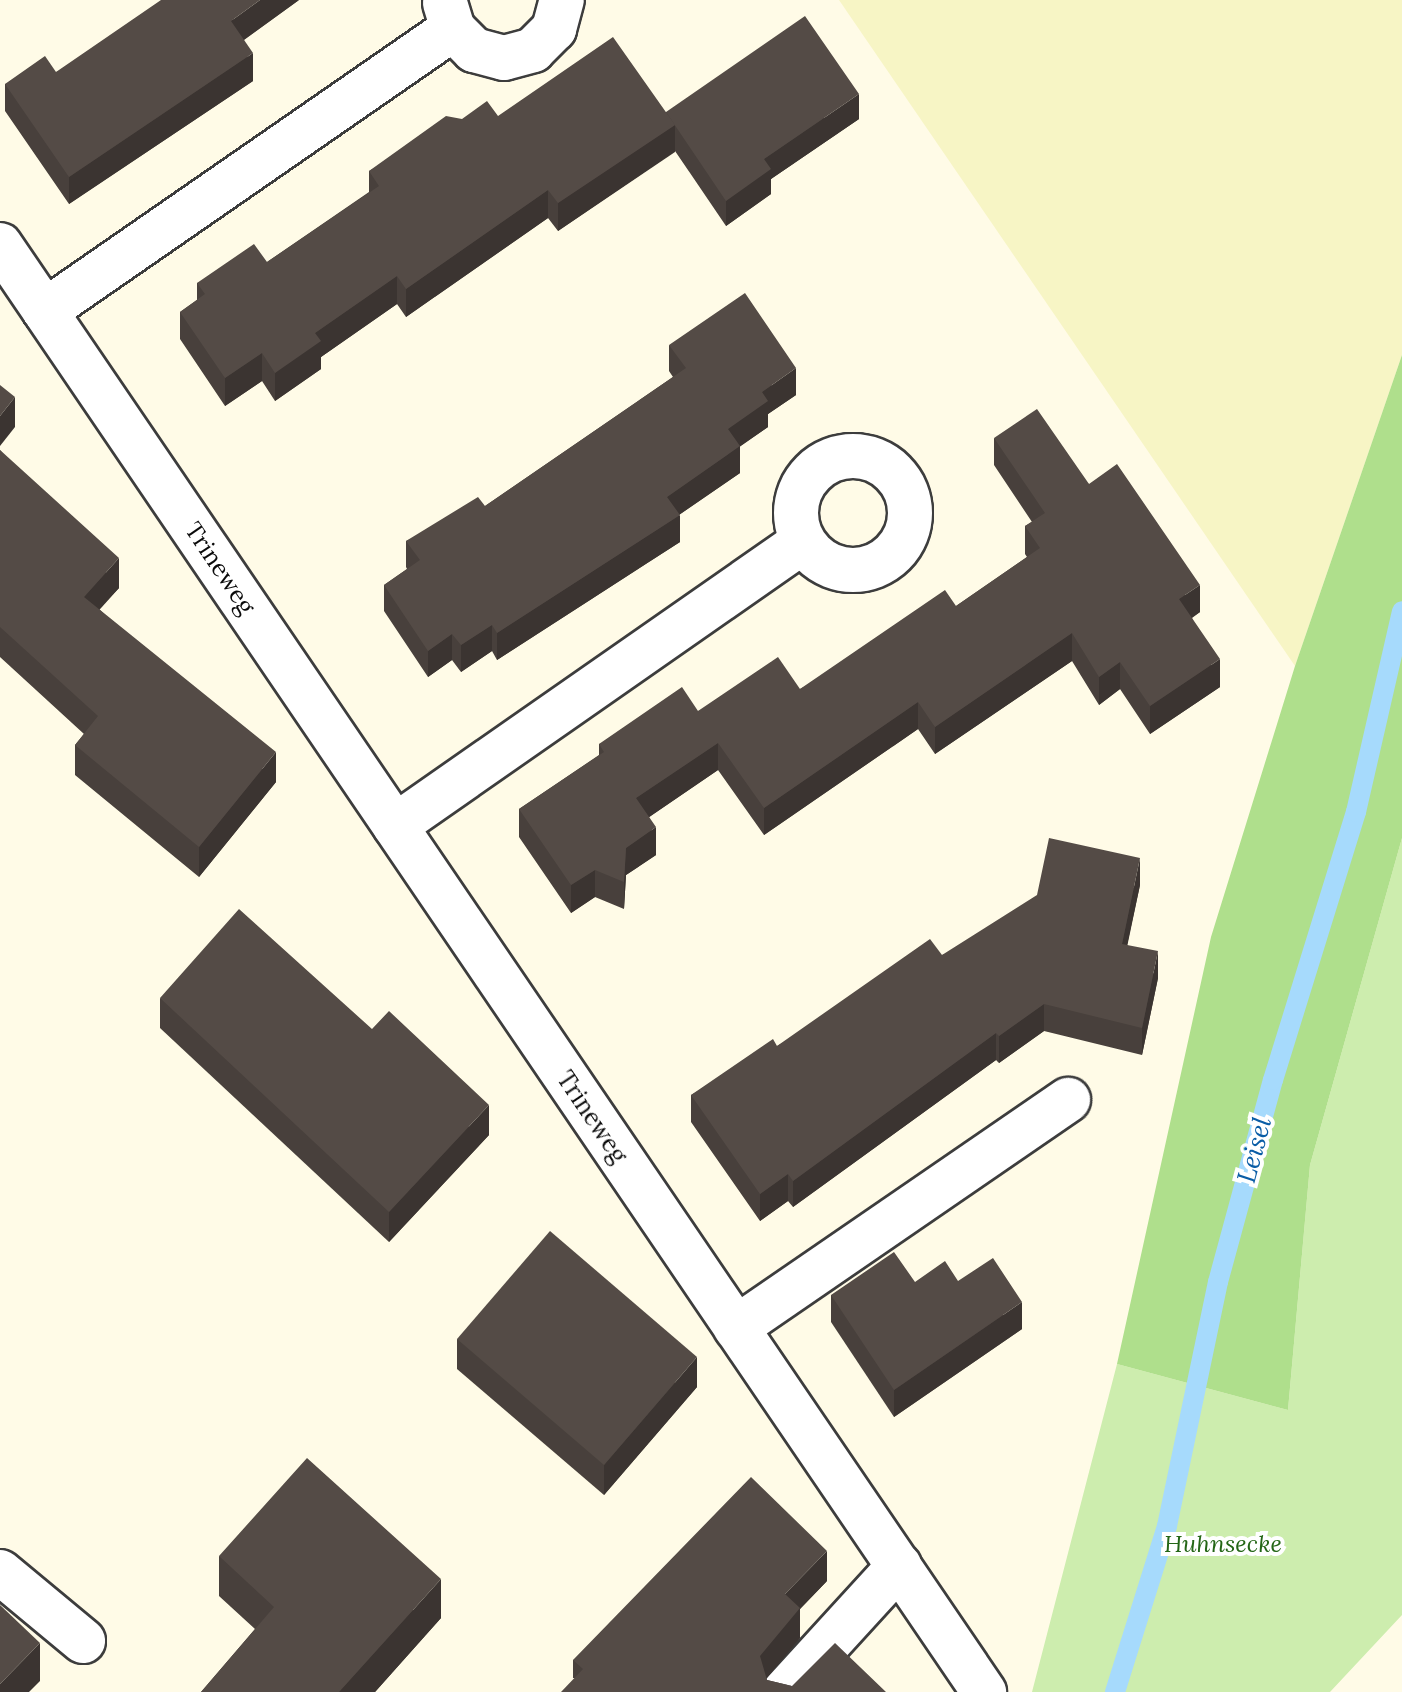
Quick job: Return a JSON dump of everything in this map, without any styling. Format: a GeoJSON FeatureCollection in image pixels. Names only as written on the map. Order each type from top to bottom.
{"type":"FeatureCollection","features":[{"type":"Feature","properties":{"kind":"street"},"geometry":{"type":"LineString","coordinates":[[45,311],[449,15],[474,50],[504,58],[533,50],[554,29],[562,0]]}},
{"type":"Feature","properties":{"kind":"street","name":"Trineweg"},"geometry":{"type":"LineString","coordinates":[[0,245],[984,1692]]}},
{"type":"Feature","properties":{"kind":"street"},"geometry":{"type":"LineString","coordinates":[[395,826],[802,542]]}},
{"type":"Feature","properties":{"kind":"street"},"geometry":{"type":"LineString","coordinates":[[736,1328],[1068,1100]]}},
{"type":"Feature","properties":{"kind":"street"},"geometry":{"type":"LineString","coordinates":[[784,1692],[899,1566]]}},
{"type":"Feature","properties":{"kind":"street"},"geometry":{"type":"LineString","coordinates":[[0,1572],[83,1641]]}},
{"type":"Feature","properties":{"kind":"shaded area"},"geometry":{"type":"Polygon","coordinates":[[[839,0],[1402,0],[1402,355],[1295,666],[839,0]]]}},
{"type":"Feature","properties":{"kind":"green space"},"geometry":{"type":"Polygon","coordinates":[[[1402,355],[1402,838],[1310,1165],[1288,1410],[1117,1364],[1211,937],[1295,666],[1402,355]]]}},
{"type":"Feature","properties":{"kind":"green space","name":"Huhnsecke"},"geometry":{"type":"Polygon","coordinates":[[[1402,838],[1402,1615],[1330,1692],[1032,1692],[1117,1364],[1288,1410],[1310,1165],[1402,838]]]}},
{"type":"Feature","properties":{"kind":"building"},"geometry":{"type":"Polygon","coordinates":[[[161,0],[260,0],[231,21],[253,53],[69,177],[5,84],[45,56],[56,72],[161,0]]]}},
{"type":"Feature","properties":{"kind":"building"},"geometry":{"type":"Polygon","coordinates":[[[805,16],[859,94],[764,159],[771,169],[726,201],[666,112],[805,16]]]}},
{"type":"Feature","properties":{"kind":"building"},"geometry":{"type":"Polygon","coordinates":[[[613,37],[675,125],[558,203],[548,190],[406,289],[397,276],[315,333],[321,341],[275,373],[262,353],[225,378],[180,312],[205,294],[197,283],[254,244],[267,262],[379,186],[369,171],[446,116],[462,119],[487,101],[498,116],[613,37]]]}},
{"type":"Feature","properties":{"kind":"building"},"geometry":{"type":"Polygon","coordinates":[[[745,293],[796,368],[762,392],[768,401],[728,429],[740,446],[667,497],[680,515],[497,633],[492,625],[461,645],[452,634],[428,651],[384,585],[420,560],[406,541],[478,497],[485,506],[686,368],[669,345],[745,293]]]}},
{"type":"Feature","properties":{"kind":"building"},"geometry":{"type":"Polygon","coordinates":[[[0,385],[15,397],[0,416],[0,385]]]}},
{"type":"Feature","properties":{"kind":"building"},"geometry":{"type":"Polygon","coordinates":[[[1037,409],[1089,484],[1117,464],[1200,585],[1179,599],[1220,659],[1150,706],[1120,662],[1099,677],[1072,633],[935,727],[918,702],[764,808],[718,743],[636,798],[656,827],[626,848],[624,882],[595,870],[571,885],[519,809],[604,752],[599,744],[682,687],[698,711],[778,657],[800,689],[945,590],[956,606],[1040,548],[1025,526],[1045,513],[994,438],[1037,409]]]}},
{"type":"Feature","properties":{"kind":"building"},"geometry":{"type":"Polygon","coordinates":[[[0,450],[119,558],[84,597],[276,752],[199,847],[75,745],[98,716],[0,627],[0,450]]]}},
{"type":"Feature","properties":{"kind":"building"},"geometry":{"type":"Polygon","coordinates":[[[1049,838],[1140,858],[1122,944],[1158,951],[1142,1028],[1044,1004],[999,1036],[996,1033],[793,1181],[788,1174],[760,1194],[691,1095],[773,1039],[777,1046],[930,939],[942,955],[1037,895],[1049,838]]]}},
{"type":"Feature","properties":{"kind":"building"},"geometry":{"type":"Polygon","coordinates":[[[239,909],[372,1029],[389,1011],[489,1105],[389,1212],[160,998],[239,909]]]}},
{"type":"Feature","properties":{"kind":"building"},"geometry":{"type":"Polygon","coordinates":[[[550,1231],[697,1357],[604,1465],[457,1339],[550,1231]]]}},
{"type":"Feature","properties":{"kind":"building"},"geometry":{"type":"Polygon","coordinates":[[[894,1252],[915,1282],[945,1261],[958,1281],[993,1258],[1022,1302],[894,1390],[831,1295],[894,1252]]]}},
{"type":"Feature","properties":{"kind":"building"},"geometry":{"type":"Polygon","coordinates":[[[307,1458],[441,1579],[339,1692],[201,1692],[274,1607],[219,1556],[307,1458]]]}},
{"type":"Feature","properties":{"kind":"building"},"geometry":{"type":"Polygon","coordinates":[[[751,1477],[827,1551],[785,1594],[800,1608],[760,1656],[767,1680],[792,1686],[835,1643],[886,1692],[561,1692],[583,1669],[573,1660],[751,1477]]]}},
{"type":"Feature","properties":{"kind":"building"},"geometry":{"type":"Polygon","coordinates":[[[0,1605],[40,1643],[0,1684],[0,1605]]]}},
{"type":"Feature","properties":{"kind":"waterway","name":"Leisel"},"geometry":{"type":"LineString","coordinates":[[1115,1692],[1167,1526],[1218,1282],[1273,1080],[1356,812],[1402,611]]}}]}
